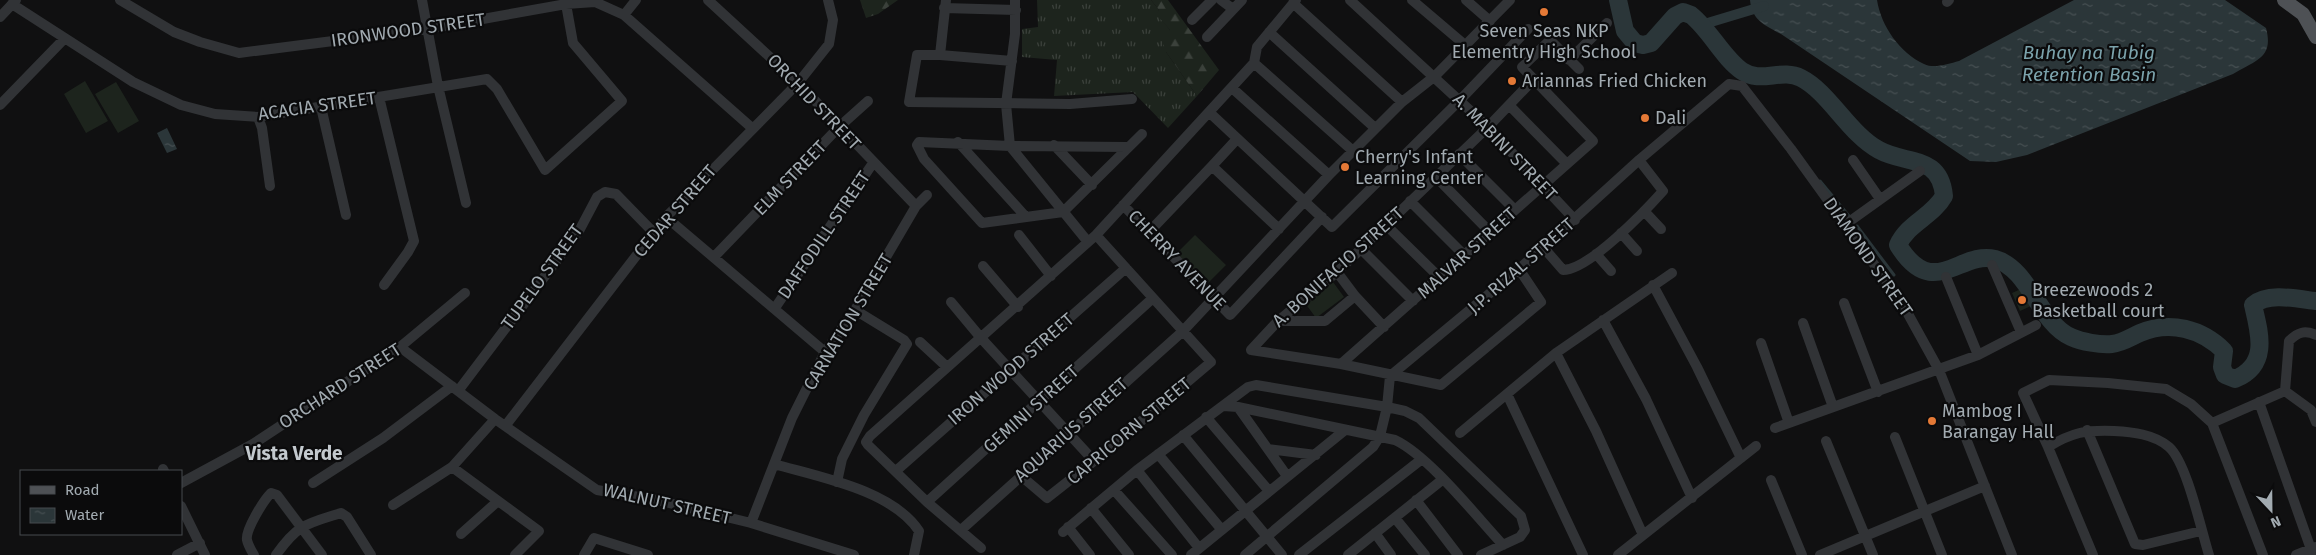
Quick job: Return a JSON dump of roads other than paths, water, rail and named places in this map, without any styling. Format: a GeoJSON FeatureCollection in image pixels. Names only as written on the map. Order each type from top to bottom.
{"type":"FeatureCollection","features":[{"type":"Feature","properties":{"kind":"main road"},"geometry":{"type":"LineString","coordinates":[[2284,0],[2303,14],[2316,38]]}},
{"type":"Feature","properties":{"kind":"street","name":"IRONWOOD STREET"},"geometry":{"type":"LineString","coordinates":[[120,0],[174,32],[200,42],[239,53],[427,29],[566,4],[596,2],[624,15],[752,128]]}},
{"type":"Feature","properties":{"kind":"street"},"geometry":{"type":"LineString","coordinates":[[422,0],[438,86],[466,204]]}},
{"type":"Feature","properties":{"kind":"street"},"geometry":{"type":"LineString","coordinates":[[624,15],[636,0]]}},
{"type":"Feature","properties":{"kind":"street","name":"ORCHID STREET"},"geometry":{"type":"LineString","coordinates":[[708,0],[798,83],[916,206]]}},
{"type":"Feature","properties":{"kind":"street","name":"CEDAR STREET"},"geometry":{"type":"LineString","coordinates":[[506,425],[666,217],[798,83],[829,44],[833,20],[828,0]]}},
{"type":"Feature","properties":{"kind":"street"},"geometry":{"type":"LineString","coordinates":[[1192,20],[1212,0]]}},
{"type":"Feature","properties":{"kind":"street"},"geometry":{"type":"LineString","coordinates":[[1221,0],[1233,9]]}},
{"type":"Feature","properties":{"kind":"street"},"geometry":{"type":"LineString","coordinates":[[1207,37],[1242,0]]}},
{"type":"Feature","properties":{"kind":"street"},"geometry":{"type":"LineString","coordinates":[[1350,0],[1435,76]]}},
{"type":"Feature","properties":{"kind":"street"},"geometry":{"type":"LineString","coordinates":[[1412,0],[1465,45]]}},
{"type":"Feature","properties":{"kind":"street"},"geometry":{"type":"LineString","coordinates":[[1466,0],[1490,21]]}},
{"type":"Feature","properties":{"kind":"street","name":"AQUARIUS STREET"},"geometry":{"type":"LineString","coordinates":[[961,530],[1020,475],[1182,332],[1375,128],[1402,102],[1435,76],[1510,0]]}},
{"type":"Feature","properties":{"kind":"street"},"geometry":{"type":"LineString","coordinates":[[0,17],[14,2]]}},
{"type":"Feature","properties":{"kind":"street","name":"ACACIA STREET"},"geometry":{"type":"LineString","coordinates":[[14,2],[64,39],[133,82],[180,105],[215,114],[258,117],[487,79],[497,89],[545,170],[622,101],[573,43],[566,4]]}},
{"type":"Feature","properties":{"kind":"street"},"geometry":{"type":"LineString","coordinates":[[981,548],[908,486],[897,470],[866,442],[870,436],[1018,307],[1096,235],[1254,63],[1257,47],[1294,2],[1402,102]]}},
{"type":"Feature","properties":{"kind":"street"},"geometry":{"type":"LineString","coordinates":[[940,55],[945,4],[1016,5],[1012,62],[1006,104],[1010,146],[1088,242]]}},
{"type":"Feature","properties":{"kind":"street"},"geometry":{"type":"LineString","coordinates":[[1569,60],[1607,23]]}},
{"type":"Feature","properties":{"kind":"street"},"geometry":{"type":"LineString","coordinates":[[1210,113],[1332,227],[1460,100],[1528,29]]}},
{"type":"Feature","properties":{"kind":"street"},"geometry":{"type":"LineString","coordinates":[[1269,32],[1375,128]]}},
{"type":"Feature","properties":{"kind":"street"},"geometry":{"type":"LineString","coordinates":[[0,105],[64,39]]}},
{"type":"Feature","properties":{"kind":"street"},"geometry":{"type":"LineString","coordinates":[[1534,79],[1522,67],[1550,40],[1579,69]]}},
{"type":"Feature","properties":{"kind":"street"},"geometry":{"type":"LineString","coordinates":[[1012,62],[940,55],[917,55],[909,102],[1070,104],[1132,100]]}},
{"type":"Feature","properties":{"kind":"street"},"geometry":{"type":"LineString","coordinates":[[1254,63],[1353,151]]}},
{"type":"Feature","properties":{"kind":"street","name":"A. MABINI STREET"},"geometry":{"type":"LineString","coordinates":[[1435,76],[1488,127],[1575,220]]}},
{"type":"Feature","properties":{"kind":"street","name":"A. BONIFACIO STREET"},"geometry":{"type":"LineString","coordinates":[[1340,364],[1250,350],[1278,321],[1337,272],[1436,178],[1534,79]]}},
{"type":"Feature","properties":{"kind":"street","name":"MALVAR STREET"},"geometry":{"type":"LineString","coordinates":[[1340,364],[1593,141],[1534,79]]}},
{"type":"Feature","properties":{"kind":"street","name":"DIAMOND STREET"},"geometry":{"type":"LineString","coordinates":[[1648,153],[1729,84],[1742,86],[1792,149],[1902,303],[1939,370],[2012,555]]}},
{"type":"Feature","properties":{"kind":"street"},"geometry":{"type":"LineString","coordinates":[[1232,88],[1329,175]]}},
{"type":"Feature","properties":{"kind":"street"},"geometry":{"type":"LineString","coordinates":[[379,97],[414,241],[384,284]]}},
{"type":"Feature","properties":{"kind":"street","name":"ELM STREET"},"geometry":{"type":"LineString","coordinates":[[714,257],[839,127],[868,101]]}},
{"type":"Feature","properties":{"kind":"street"},"geometry":{"type":"LineString","coordinates":[[1509,105],[1567,164]]}},
{"type":"Feature","properties":{"kind":"street"},"geometry":{"type":"LineString","coordinates":[[321,107],[346,215]]}},
{"type":"Feature","properties":{"kind":"street"},"geometry":{"type":"LineString","coordinates":[[258,117],[262,128],[270,186]]}},
{"type":"Feature","properties":{"kind":"street"},"geometry":{"type":"LineString","coordinates":[[1127,147],[1010,146],[958,142],[919,142],[916,147],[982,223],[1063,212],[1142,134]]}},
{"type":"Feature","properties":{"kind":"street"},"geometry":{"type":"LineString","coordinates":[[1149,232],[1237,139]]}},
{"type":"Feature","properties":{"kind":"street"},"geometry":{"type":"LineString","coordinates":[[958,142],[1026,217]]}},
{"type":"Feature","properties":{"kind":"street"},"geometry":{"type":"LineString","coordinates":[[1054,146],[1092,185]]}},
{"type":"Feature","properties":{"kind":"street","name":"J.P. RIZAL STREET"},"geometry":{"type":"LineString","coordinates":[[1390,376],[1519,269],[1648,153]]}},
{"type":"Feature","properties":{"kind":"street"},"geometry":{"type":"LineString","coordinates":[[1459,154],[1514,210]]}},
{"type":"Feature","properties":{"kind":"street"},"geometry":{"type":"LineString","coordinates":[[1544,247],[1564,270],[1569,270],[1596,254],[1644,212],[1663,191],[1639,160]]}},
{"type":"Feature","properties":{"kind":"street"},"geometry":{"type":"LineString","coordinates":[[1854,160],[1880,199]]}},
{"type":"Feature","properties":{"kind":"street","name":"DAFFODILL STREET"},"geometry":{"type":"LineString","coordinates":[[775,308],[873,163]]}},
{"type":"Feature","properties":{"kind":"street"},"geometry":{"type":"LineString","coordinates":[[1212,166],[1279,229]]}},
{"type":"Feature","properties":{"kind":"street"},"geometry":{"type":"LineString","coordinates":[[1846,224],[1920,171]]}},
{"type":"Feature","properties":{"kind":"street"},"geometry":{"type":"LineString","coordinates":[[1436,178],[1490,232]]}},
{"type":"Feature","properties":{"kind":"street","name":"TUPELO STREET"},"geometry":{"type":"LineString","coordinates":[[313,483],[383,438],[454,388],[579,231],[597,197],[605,192],[616,194],[654,233]]}},
{"type":"Feature","properties":{"kind":"street","name":"CARNATION STREET"},"geometry":{"type":"LineString","coordinates":[[750,523],[792,418],[825,352],[855,310],[916,206],[927,195]]}},
{"type":"Feature","properties":{"kind":"street"},"geometry":{"type":"LineString","coordinates":[[1410,201],[1464,255]]}},
{"type":"Feature","properties":{"kind":"street","name":"CHERRY AVENUE"},"geometry":{"type":"LineString","coordinates":[[1124,205],[1230,314],[1322,217]]}},
{"type":"Feature","properties":{"kind":"street"},"geometry":{"type":"LineString","coordinates":[[1644,212],[1661,229]]}},
{"type":"Feature","properties":{"kind":"street"},"geometry":{"type":"LineString","coordinates":[[666,217],[825,352]]}},
{"type":"Feature","properties":{"kind":"street"},"geometry":{"type":"LineString","coordinates":[[1386,225],[1439,277]]}},
{"type":"Feature","properties":{"kind":"street"},"geometry":{"type":"LineString","coordinates":[[1621,233],[1637,251]]}},
{"type":"Feature","properties":{"kind":"street"},"geometry":{"type":"LineString","coordinates":[[1019,235],[1051,276]]}},
{"type":"Feature","properties":{"kind":"street"},"geometry":{"type":"LineString","coordinates":[[1096,235],[1182,332]]}},
{"type":"Feature","properties":{"kind":"street"},"geometry":{"type":"LineString","coordinates":[[1361,249],[1413,301]]}},
{"type":"Feature","properties":{"kind":"street"},"geometry":{"type":"LineString","coordinates":[[1596,254],[1611,271]]}},
{"type":"Feature","properties":{"kind":"street"},"geometry":{"type":"LineString","coordinates":[[1992,265],[2021,332]]}},
{"type":"Feature","properties":{"kind":"street"},"geometry":{"type":"LineString","coordinates":[[983,266],[1018,307]]}},
{"type":"Feature","properties":{"kind":"street","name":"IRON WOOD STREET"},"geometry":{"type":"LineString","coordinates":[[897,470],[1126,268]]}},
{"type":"Feature","properties":{"kind":"street"},"geometry":{"type":"LineString","coordinates":[[1340,364],[1390,376],[1441,385],[1541,302],[1519,269]]}},
{"type":"Feature","properties":{"kind":"street"},"geometry":{"type":"LineString","coordinates":[[1337,272],[1355,296],[1384,326]]}},
{"type":"Feature","properties":{"kind":"street"},"geometry":{"type":"LineString","coordinates":[[1460,433],[1556,353],[1672,272]]}},
{"type":"Feature","properties":{"kind":"street"},"geometry":{"type":"LineString","coordinates":[[1946,277],[1978,355]]}},
{"type":"Feature","properties":{"kind":"street"},"geometry":{"type":"LineString","coordinates":[[1653,285],[1697,367],[1741,458]]}},
{"type":"Feature","properties":{"kind":"street","name":"ORCHARD STREET"},"geometry":{"type":"LineString","coordinates":[[182,482],[253,444],[400,347],[465,293]]}},
{"type":"Feature","properties":{"kind":"street"},"geometry":{"type":"LineString","coordinates":[[1278,321],[1325,321],[1355,296]]}},
{"type":"Feature","properties":{"kind":"street","name":"GEMINI STREET"},"geometry":{"type":"LineString","coordinates":[[927,502],[1153,298]]}},
{"type":"Feature","properties":{"kind":"street"},"geometry":{"type":"LineString","coordinates":[[951,302],[981,338],[1094,462]]}},
{"type":"Feature","properties":{"kind":"street"},"geometry":{"type":"LineString","coordinates":[[1844,303],[1878,392]]}},
{"type":"Feature","properties":{"kind":"street"},"geometry":{"type":"LineString","coordinates":[[837,482],[842,458],[864,415],[907,344],[904,340],[855,310]]}},
{"type":"Feature","properties":{"kind":"street"},"geometry":{"type":"LineString","coordinates":[[1603,320],[1646,399],[1692,498]]}},
{"type":"Feature","properties":{"kind":"street"},"geometry":{"type":"LineString","coordinates":[[1803,323],[1833,408]]}},
{"type":"Feature","properties":{"kind":"street"},"geometry":{"type":"LineString","coordinates":[[1775,428],[1978,355],[2036,325]]}},
{"type":"Feature","properties":{"kind":"street","name":"CAPRICORN STREET"},"geometry":{"type":"LineString","coordinates":[[1020,475],[1047,498],[1094,462],[1211,362],[1182,332]]}},
{"type":"Feature","properties":{"kind":"street"},"geometry":{"type":"LineString","coordinates":[[2285,391],[2289,340],[2297,334],[2308,332],[2316,335]]}},
{"type":"Feature","properties":{"kind":"street"},"geometry":{"type":"LineString","coordinates":[[920,342],[947,367]]}},
{"type":"Feature","properties":{"kind":"street"},"geometry":{"type":"LineString","coordinates":[[1761,343],[1789,423]]}},
{"type":"Feature","properties":{"kind":"street","name":"WALNUT STREET"},"geometry":{"type":"LineString","coordinates":[[400,347],[495,419],[598,490],[657,500],[750,523],[854,555]]}},
{"type":"Feature","properties":{"kind":"street"},"geometry":{"type":"LineString","coordinates":[[1556,353],[1596,432],[1643,535]]}},
{"type":"Feature","properties":{"kind":"street"},"geometry":{"type":"LineString","coordinates":[[1245,555],[1373,447],[1380,436],[1387,407],[1390,376]]}},
{"type":"Feature","properties":{"kind":"street"},"geometry":{"type":"LineString","coordinates":[[2093,555],[2048,447],[2023,393],[2049,380],[2108,383],[2166,389],[2191,404],[2212,423],[2263,555]]}},
{"type":"Feature","properties":{"kind":"street"},"geometry":{"type":"LineString","coordinates":[[1090,555],[1065,530],[1137,470],[1206,417],[1224,406],[1248,387],[1256,385],[1387,407],[1405,411],[1418,418],[1521,516],[1525,530],[1520,537],[1481,555]]}},
{"type":"Feature","properties":{"kind":"street"},"geometry":{"type":"LineString","coordinates":[[2212,423],[2285,391]]}},
{"type":"Feature","properties":{"kind":"street"},"geometry":{"type":"LineString","coordinates":[[2285,391],[2311,410],[2316,422]]}},
{"type":"Feature","properties":{"kind":"street"},"geometry":{"type":"LineString","coordinates":[[1507,394],[1583,555]]}},
{"type":"Feature","properties":{"kind":"street"},"geometry":{"type":"LineString","coordinates":[[2259,402],[2313,550],[2296,555]]}},
{"type":"Feature","properties":{"kind":"street"},"geometry":{"type":"LineString","coordinates":[[1224,406],[1238,407],[1380,436],[1404,444],[1422,459],[1503,545]]}},
{"type":"Feature","properties":{"kind":"street"},"geometry":{"type":"LineString","coordinates":[[1238,407],[1287,476]]}},
{"type":"Feature","properties":{"kind":"street"},"geometry":{"type":"LineString","coordinates":[[1206,417],[1270,491]]}},
{"type":"Feature","properties":{"kind":"street"},"geometry":{"type":"LineString","coordinates":[[393,505],[452,467],[495,419]]}},
{"type":"Feature","properties":{"kind":"street"},"geometry":{"type":"LineString","coordinates":[[1191,555],[1346,430]]}},
{"type":"Feature","properties":{"kind":"street"},"geometry":{"type":"LineString","coordinates":[[2048,447],[2069,435],[2087,430],[2139,432],[2169,447],[2184,473],[2209,555]]}},
{"type":"Feature","properties":{"kind":"street"},"geometry":{"type":"LineString","coordinates":[[2087,430],[2135,544],[2142,545],[2201,530]]}},
{"type":"Feature","properties":{"kind":"street"},"geometry":{"type":"LineString","coordinates":[[1183,435],[1282,555]]}},
{"type":"Feature","properties":{"kind":"street"},"geometry":{"type":"LineString","coordinates":[[1895,438],[1942,555]]}},
{"type":"Feature","properties":{"kind":"street"},"geometry":{"type":"LineString","coordinates":[[1826,441],[1873,555]]}},
{"type":"Feature","properties":{"kind":"street"},"geometry":{"type":"LineString","coordinates":[[1618,555],[1756,446]]}},
{"type":"Feature","properties":{"kind":"street"},"geometry":{"type":"LineString","coordinates":[[1268,449],[1316,455]]}},
{"type":"Feature","properties":{"kind":"street"},"geometry":{"type":"LineString","coordinates":[[1158,454],[1222,530]]}},
{"type":"Feature","properties":{"kind":"street"},"geometry":{"type":"LineString","coordinates":[[1299,555],[1422,459]]}},
{"type":"Feature","properties":{"kind":"street"},"geometry":{"type":"LineString","coordinates":[[774,464],[837,482],[886,501],[914,524],[920,536],[914,555]]}},
{"type":"Feature","properties":{"kind":"street"},"geometry":{"type":"LineString","coordinates":[[452,467],[539,531],[515,555]]}},
{"type":"Feature","properties":{"kind":"street"},"geometry":{"type":"LineString","coordinates":[[1137,470],[1199,548]]}},
{"type":"Feature","properties":{"kind":"street"},"geometry":{"type":"LineString","coordinates":[[1350,554],[1442,480]]}},
{"type":"Feature","properties":{"kind":"street"},"geometry":{"type":"LineString","coordinates":[[1771,480],[1802,555]]}},
{"type":"Feature","properties":{"kind":"street"},"geometry":{"type":"LineString","coordinates":[[1820,555],[1984,486]]}},
{"type":"Feature","properties":{"kind":"street"},"geometry":{"type":"LineString","coordinates":[[1114,490],[1172,555]]}},
{"type":"Feature","properties":{"kind":"street"},"geometry":{"type":"LineString","coordinates":[[254,555],[247,540],[248,533],[264,501],[271,493],[278,495],[319,554]]}},
{"type":"Feature","properties":{"kind":"street"},"geometry":{"type":"LineString","coordinates":[[1416,500],[1458,555]]}},
{"type":"Feature","properties":{"kind":"street"},"geometry":{"type":"LineString","coordinates":[[461,534],[498,501]]}},
{"type":"Feature","properties":{"kind":"street"},"geometry":{"type":"LineString","coordinates":[[182,508],[205,555]]}},
{"type":"Feature","properties":{"kind":"street"},"geometry":{"type":"LineString","coordinates":[[1091,508],[1129,555]]}},
{"type":"Feature","properties":{"kind":"street"},"geometry":{"type":"LineString","coordinates":[[276,555],[289,537],[301,526],[341,513],[347,517],[371,555]]}},
{"type":"Feature","properties":{"kind":"street"},"geometry":{"type":"LineString","coordinates":[[1395,518],[1425,555]]}},
{"type":"Feature","properties":{"kind":"street"},"geometry":{"type":"LineString","coordinates":[[1375,534],[1390,555]]}},
{"type":"Feature","properties":{"kind":"street"},"geometry":{"type":"LineString","coordinates":[[584,555],[594,538],[648,555]]}},
{"type":"Feature","properties":{"kind":"street"},"geometry":{"type":"LineString","coordinates":[[177,555],[200,543]]}},
{"type":"Feature","properties":{"kind":"water","name":"Buhay na Tubig Retention Basin"},"geometry":{"type":"Polygon","coordinates":[[[1750,0],[1877,0],[1887,29],[1893,38],[1915,59],[1932,66],[1941,66],[1959,61],[2074,0],[2225,0],[2266,28],[2268,38],[2265,52],[2261,57],[2233,74],[2027,155],[1996,162],[1970,161],[1781,34],[1764,25],[1753,12],[1750,0]]]}},
{"type":"Feature","properties":{"kind":"water"},"geometry":{"type":"Polygon","coordinates":[[[167,128],[177,149],[167,153],[157,133],[167,128]]]}},
{"type":"Feature","properties":{"kind":"waterway"},"geometry":{"type":"LineString","coordinates":[[1618,0],[1625,31],[1635,43],[1643,45],[1651,43],[1675,16],[1683,12],[1691,15],[1729,59],[1742,71],[1756,76],[1794,75],[1801,78],[1821,93],[1868,143],[1889,155],[1929,167],[1936,173],[1944,196],[1933,209],[1902,237],[1898,245],[1911,262],[1923,270],[1935,272],[1982,258],[1995,259],[2017,273],[2051,320],[2060,330],[2071,337],[2091,343],[2112,344],[2151,329],[2163,327],[2185,329],[2206,337],[2224,351],[2222,367],[2225,375],[2235,379],[2246,373],[2253,366],[2257,357],[2259,337],[2253,305],[2259,301],[2275,297],[2316,301]]}},
{"type":"Feature","properties":{"kind":"waterway"},"geometry":{"type":"LineString","coordinates":[[1701,25],[1764,6]]}},
{"type":"Feature","properties":{"kind":"waterway"},"geometry":{"type":"LineString","coordinates":[[1820,181],[1849,216]]}},
{"type":"Feature","properties":{"kind":"waterway"},"geometry":{"type":"LineString","coordinates":[[1857,226],[1894,275]]}},
{"type":"Feature","properties":{"kind":"place","name":"Seven Seas NKP Elementry High School"},"geometry":{"type":"Point","coordinates":[1544,12]}},
{"type":"Feature","properties":{"kind":"place","name":"Ariannas Fried Chicken"},"geometry":{"type":"Point","coordinates":[1512,81]}},
{"type":"Feature","properties":{"kind":"place","name":"Dali"},"geometry":{"type":"Point","coordinates":[1645,118]}},
{"type":"Feature","properties":{"kind":"place","name":"Cherry's Infant Learning Center"},"geometry":{"type":"Point","coordinates":[1345,167]}},
{"type":"Feature","properties":{"kind":"place","name":"Breezewoods 2 Basketball court"},"geometry":{"type":"Point","coordinates":[2022,300]}},
{"type":"Feature","properties":{"kind":"place","name":"Mambog I Barangay Hall"},"geometry":{"type":"Point","coordinates":[1932,421]}},
{"type":"Feature","properties":{"kind":"district","name":"Vista Verde"},"geometry":{"type":"Point","coordinates":[294,453]}}]}
